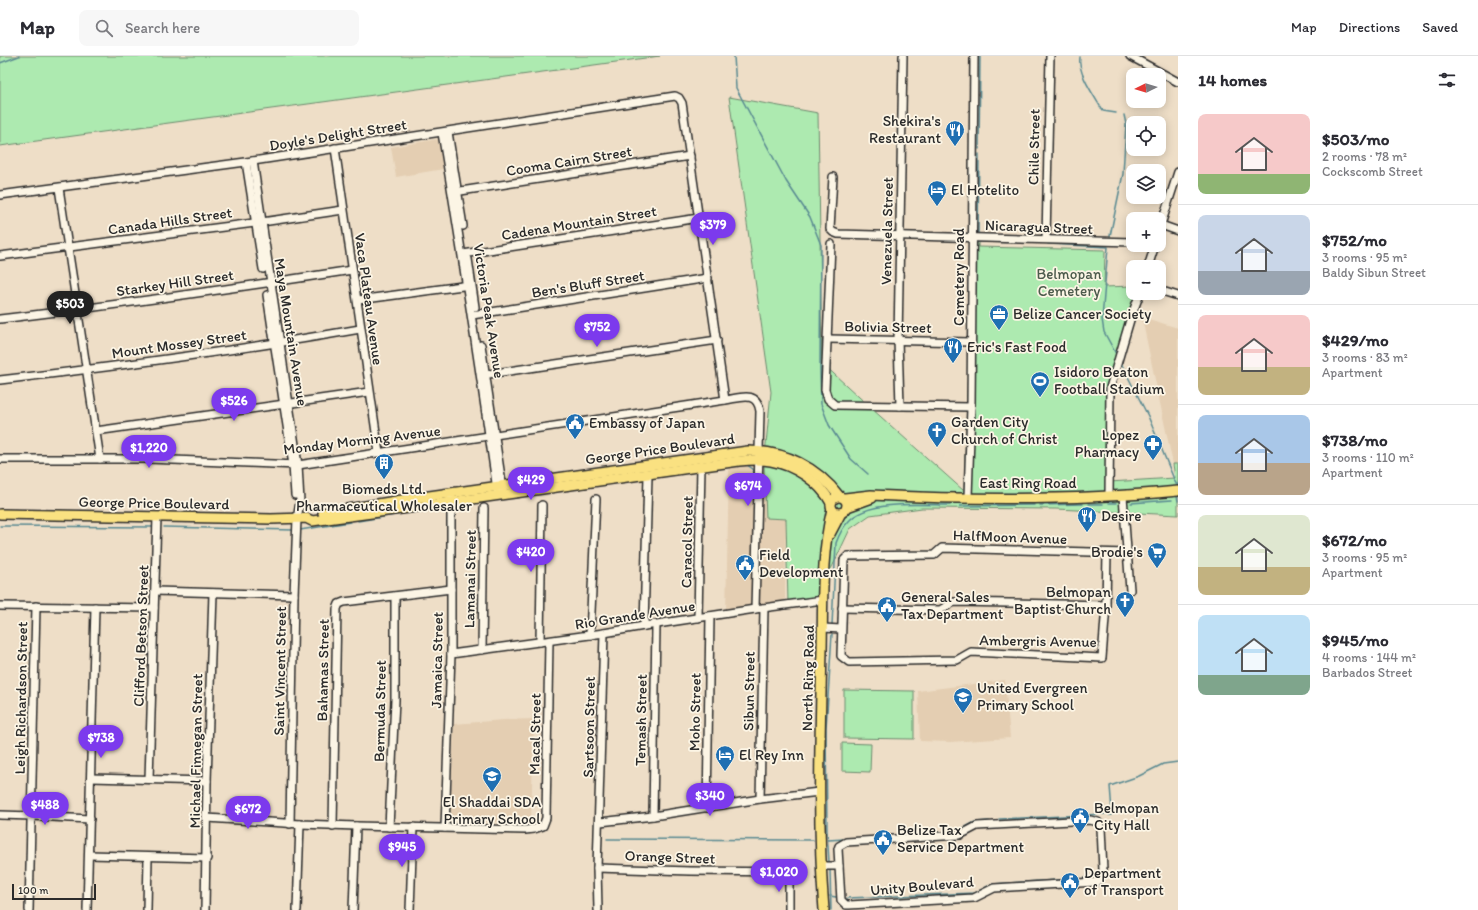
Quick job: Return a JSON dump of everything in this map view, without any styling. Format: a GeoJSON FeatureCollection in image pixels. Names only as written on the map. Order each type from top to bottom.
{"type":"FeatureCollection","features":[{"type":"Feature","properties":{"kind":"main road","name":"George Price Boulevard"},"geometry":{"type":"LineString","coordinates":[[0,514],[306,518],[312,521],[450,497],[607,475],[740,452],[802,469],[825,481],[843,504]]}},
{"type":"Feature","properties":{"kind":"main road","name":"George Price Boulevard"},"geometry":{"type":"LineString","coordinates":[[607,475],[702,466],[739,461],[759,456]]}},
{"type":"Feature","properties":{"kind":"main road","name":"George Price Boulevard"},"geometry":{"type":"LineString","coordinates":[[802,469],[826,494],[832,506]]}},
{"type":"Feature","properties":{"kind":"main road","name":"East Ring Road"},"geometry":{"type":"LineString","coordinates":[[843,504],[878,496],[1063,498],[1123,496],[1178,491]]}},
{"type":"Feature","properties":{"kind":"main road"},"geometry":{"type":"LineString","coordinates":[[834,498],[843,504],[836,512],[832,506],[834,498]]}},
{"type":"Feature","properties":{"kind":"main road","name":"North Ring Road"},"geometry":{"type":"LineString","coordinates":[[827,543],[843,504]]}},
{"type":"Feature","properties":{"kind":"main road","name":"North Ring Road"},"geometry":{"type":"LineString","coordinates":[[824,910],[819,792],[823,600],[827,532],[832,506]]}},
{"type":"Feature","properties":{"kind":"street","name":"Venezuela Street"},"geometry":{"type":"LineString","coordinates":[[900,406],[898,340],[903,56]]}},
{"type":"Feature","properties":{"kind":"street","name":"Cemetery Road"},"geometry":{"type":"LineString","coordinates":[[968,497],[971,407],[974,56]]}},
{"type":"Feature","properties":{"kind":"street","name":"Chile Street"},"geometry":{"type":"LineString","coordinates":[[1046,239],[1050,56]]}},
{"type":"Feature","properties":{"kind":"street"},"geometry":{"type":"LineString","coordinates":[[1130,56],[1178,82]]}},
{"type":"Feature","properties":{"kind":"street","name":"Doyle's Delight Street"},"geometry":{"type":"LineString","coordinates":[[0,195],[250,162],[675,96],[679,98],[682,103],[690,156]]}},
{"type":"Feature","properties":{"kind":"street","name":"Victoria Peak Avenue"},"geometry":{"type":"LineString","coordinates":[[445,132],[465,253],[500,491]]}},
{"type":"Feature","properties":{"kind":"street","name":"Vaca Plateau Avenue"},"geometry":{"type":"LineString","coordinates":[[335,148],[379,453]]}},
{"type":"Feature","properties":{"kind":"street"},"geometry":{"type":"LineString","coordinates":[[690,156],[725,400]]}},
{"type":"Feature","properties":{"kind":"street","name":"Cooma Cairn Street"},"geometry":{"type":"LineString","coordinates":[[454,192],[690,156]]}},
{"type":"Feature","properties":{"kind":"street","name":"Maya Mountain Avenue"},"geometry":{"type":"LineString","coordinates":[[250,162],[278,343],[300,502],[297,519]]}},
{"type":"Feature","properties":{"kind":"street"},"geometry":{"type":"LineString","coordinates":[[1165,212],[1178,172]]}},
{"type":"Feature","properties":{"kind":"street","name":"Nicaragua Street"},"geometry":{"type":"LineString","coordinates":[[833,177],[830,229],[838,234],[1126,242]]}},
{"type":"Feature","properties":{"kind":"street"},"geometry":{"type":"LineString","coordinates":[[59,188],[100,459]]}},
{"type":"Feature","properties":{"kind":"street","name":"Canada Hills Street"},"geometry":{"type":"LineString","coordinates":[[0,256],[343,210]]}},
{"type":"Feature","properties":{"kind":"street","name":"Cadena Mountain Street"},"geometry":{"type":"LineString","coordinates":[[465,253],[699,218]]}},
{"type":"Feature","properties":{"kind":"street"},"geometry":{"type":"LineString","coordinates":[[1166,229],[1178,230]]}},
{"type":"Feature","properties":{"kind":"street"},"geometry":{"type":"LineString","coordinates":[[831,244],[825,390],[828,399],[835,405],[971,407]]}},
{"type":"Feature","properties":{"kind":"street","name":"Starkey Hill Street"},"geometry":{"type":"LineString","coordinates":[[0,319],[78,310],[352,270]]}},
{"type":"Feature","properties":{"kind":"street","name":"Ben's Bluff Street"},"geometry":{"type":"LineString","coordinates":[[474,314],[708,278]]}},
{"type":"Feature","properties":{"kind":"street"},"geometry":{"type":"LineString","coordinates":[[358,300],[469,285]]}},
{"type":"Feature","properties":{"kind":"street"},"geometry":{"type":"LineString","coordinates":[[1166,292],[1178,296]]}},
{"type":"Feature","properties":{"kind":"street"},"geometry":{"type":"LineString","coordinates":[[1109,496],[1110,388],[1137,300]]}},
{"type":"Feature","properties":{"kind":"street","name":"Mount Mossey Street"},"geometry":{"type":"LineString","coordinates":[[0,380],[87,370],[278,343],[360,329]]}},
{"type":"Feature","properties":{"kind":"street","name":"Bolivia Street"},"geometry":{"type":"LineString","coordinates":[[828,339],[971,342]]}},
{"type":"Feature","properties":{"kind":"street"},"geometry":{"type":"LineString","coordinates":[[483,375],[717,340]]}},
{"type":"Feature","properties":{"kind":"street"},"geometry":{"type":"LineString","coordinates":[[96,431],[369,392]]}},
{"type":"Feature","properties":{"kind":"street","name":"Monday Morning Avenue"},"geometry":{"type":"LineString","coordinates":[[0,459],[156,459],[295,465],[749,397],[754,397],[759,404],[759,456]]}},
{"type":"Feature","properties":{"kind":"street"},"geometry":{"type":"LineString","coordinates":[[755,609],[759,456]]}},
{"type":"Feature","properties":{"kind":"street","name":"Caracol Street"},"geometry":{"type":"LineString","coordinates":[[698,618],[702,466]]}},
{"type":"Feature","properties":{"kind":"street"},"geometry":{"type":"LineString","coordinates":[[644,626],[648,475]]}},
{"type":"Feature","properties":{"kind":"street"},"geometry":{"type":"LineString","coordinates":[[1123,496],[1130,590]]}},
{"type":"Feature","properties":{"kind":"street","name":"Jamaica Street"},"geometry":{"type":"LineString","coordinates":[[444,828],[451,654],[450,497]]}},
{"type":"Feature","properties":{"kind":"street"},"geometry":{"type":"LineString","coordinates":[[590,635],[596,499]]}},
{"type":"Feature","properties":{"kind":"street"},"geometry":{"type":"LineString","coordinates":[[540,642],[542,505]]}},
{"type":"Feature","properties":{"kind":"street","name":"Lamanai Street"},"geometry":{"type":"LineString","coordinates":[[482,650],[484,508]]}},
{"type":"Feature","properties":{"kind":"street","name":"Clifford Betson Street"},"geometry":{"type":"LineString","coordinates":[[149,780],[157,517]]}},
{"type":"Feature","properties":{"kind":"street","name":"Saint Vincent Street"},"geometry":{"type":"LineString","coordinates":[[290,824],[294,595],[297,519]]}},
{"type":"Feature","properties":{"kind":"street","name":"HalfMoon Avenue"},"geometry":{"type":"LineString","coordinates":[[842,608],[844,560],[848,556],[934,556],[942,548],[1127,553]]}},
{"type":"Feature","properties":{"kind":"street","name":"Ambergris Avenue"},"geometry":{"type":"LineString","coordinates":[[841,629],[841,656],[848,662],[957,660],[971,652],[1102,658],[1106,605],[1107,553]]}},
{"type":"Feature","properties":{"kind":"street","name":"Bahamas Street"},"geometry":{"type":"LineString","coordinates":[[333,826],[337,609],[340,604],[344,602],[451,589]]}},
{"type":"Feature","properties":{"kind":"street"},"geometry":{"type":"LineString","coordinates":[[155,591],[294,595]]}},
{"type":"Feature","properties":{"kind":"street","name":"Michael Finnegan Street"},"geometry":{"type":"LineString","coordinates":[[205,910],[207,781],[213,593]]}},
{"type":"Feature","properties":{"kind":"street","name":"Bermuda Street"},"geometry":{"type":"LineString","coordinates":[[389,827],[395,700],[395,596]]}},
{"type":"Feature","properties":{"kind":"street","name":"Rio Grande Avenue"},"geometry":{"type":"LineString","coordinates":[[451,654],[549,641],[823,600]]}},
{"type":"Feature","properties":{"kind":"street"},"geometry":{"type":"LineString","coordinates":[[823,628],[841,629],[842,608],[940,610],[954,602],[1106,605]]}},
{"type":"Feature","properties":{"kind":"street"},"geometry":{"type":"LineString","coordinates":[[0,606],[154,608]]}},
{"type":"Feature","properties":{"kind":"street","name":"Leigh Richardson Street"},"geometry":{"type":"LineString","coordinates":[[29,910],[36,606]]}},
{"type":"Feature","properties":{"kind":"street"},"geometry":{"type":"LineString","coordinates":[[87,910],[95,607]]}},
{"type":"Feature","properties":{"kind":"street","name":"Sibun Street"},"geometry":{"type":"LineString","coordinates":[[760,799],[764,608]]}},
{"type":"Feature","properties":{"kind":"street","name":"Moho Street"},"geometry":{"type":"LineString","coordinates":[[707,808],[710,616]]}},
{"type":"Feature","properties":{"kind":"street","name":"Temash Street"},"geometry":{"type":"LineString","coordinates":[[653,816],[656,625]]}},
{"type":"Feature","properties":{"kind":"street","name":"Sartsoon Street"},"geometry":{"type":"LineString","coordinates":[[598,910],[604,633]]}},
{"type":"Feature","properties":{"kind":"street","name":"Macal Street"},"geometry":{"type":"LineString","coordinates":[[444,828],[525,830],[542,826],[546,818],[549,641]]}},
{"type":"Feature","properties":{"kind":"street"},"geometry":{"type":"LineString","coordinates":[[91,778],[207,781]]}},
{"type":"Feature","properties":{"kind":"street"},"geometry":{"type":"LineString","coordinates":[[600,822],[653,816],[760,799],[819,792]]}},
{"type":"Feature","properties":{"kind":"street"},"geometry":{"type":"LineString","coordinates":[[0,815],[90,819]]}},
{"type":"Feature","properties":{"kind":"street"},"geometry":{"type":"LineString","coordinates":[[207,818],[333,826],[444,828]]}},
{"type":"Feature","properties":{"kind":"street","name":"Unity Boulevard"},"geometry":{"type":"LineString","coordinates":[[1090,820],[1098,822],[1101,828],[1103,870],[1100,880],[1092,883],[994,888],[974,898],[846,905],[841,900],[839,866],[838,849],[839,846],[846,842],[960,835],[977,826],[995,825],[1090,820]]}},
{"type":"Feature","properties":{"kind":"street"},"geometry":{"type":"LineString","coordinates":[[297,910],[300,824]]}},
{"type":"Feature","properties":{"kind":"street"},"geometry":{"type":"LineString","coordinates":[[353,910],[356,826]]}},
{"type":"Feature","properties":{"kind":"street"},"geometry":{"type":"LineString","coordinates":[[410,910],[413,827]]}},
{"type":"Feature","properties":{"kind":"street"},"geometry":{"type":"LineString","coordinates":[[89,855],[207,858]]}},
{"type":"Feature","properties":{"kind":"street"},"geometry":{"type":"LineString","coordinates":[[147,910],[148,857]]}},
{"type":"Feature","properties":{"kind":"street"},"geometry":{"type":"LineString","coordinates":[[821,866],[839,866]]}},
{"type":"Feature","properties":{"kind":"street","name":"Orange Street"},"geometry":{"type":"LineString","coordinates":[[598,868],[783,872],[789,876],[788,910]]}},
{"type":"Feature","properties":{"kind":"shaded area"},"geometry":{"type":"Polygon","coordinates":[[[438,139],[443,169],[396,177],[391,147],[438,139]]]}},
{"type":"Feature","properties":{"kind":"shaded area"},"geometry":{"type":"Polygon","coordinates":[[[1142,317],[1178,328],[1178,464],[1173,464],[1141,319],[1142,317]]]}},
{"type":"Feature","properties":{"kind":"shaded area"},"geometry":{"type":"Polygon","coordinates":[[[764,465],[766,518],[786,519],[785,606],[726,614],[729,466],[764,465]]]}},
{"type":"Feature","properties":{"kind":"shaded area","name":"United Evergreen Primary School"},"geometry":{"type":"Polygon","coordinates":[[[1005,680],[1010,738],[950,742],[920,741],[918,691],[1005,680]]]}},
{"type":"Feature","properties":{"kind":"shaded area","name":"El Shaddai SDA Primary School"},"geometry":{"type":"Polygon","coordinates":[[[534,719],[531,823],[450,821],[454,724],[534,719]]]}},
{"type":"Feature","properties":{"kind":"green space"},"geometry":{"type":"Polygon","coordinates":[[[0,56],[660,56],[0,146],[0,56]]]}},
{"type":"Feature","properties":{"kind":"green space","name":"Belmopan Cemetery"},"geometry":{"type":"Polygon","coordinates":[[[729,97],[818,113],[822,363],[964,491],[972,239],[978,238],[978,247],[1105,250],[1104,287],[1126,286],[1126,300],[1134,300],[1109,387],[1109,482],[1175,478],[1173,464],[1178,464],[1178,515],[1056,509],[922,508],[870,515],[850,529],[818,597],[788,603],[786,519],[766,518],[764,465],[771,392],[729,97]]]}},
{"type":"Feature","properties":{"kind":"green space"},"geometry":{"type":"Polygon","coordinates":[[[844,690],[914,691],[914,739],[844,738],[844,690]]]}},
{"type":"Feature","properties":{"kind":"green space"},"geometry":{"type":"Polygon","coordinates":[[[842,743],[871,744],[870,772],[842,771],[842,743]]]}},
{"type":"Feature","properties":{"kind":"waterway"},"geometry":{"type":"LineString","coordinates":[[0,63],[19,56]]}},
{"type":"Feature","properties":{"kind":"waterway"},"geometry":{"type":"LineString","coordinates":[[734,56],[736,88],[786,181],[810,217],[821,245],[821,404],[829,425],[851,459],[868,474]]}},
{"type":"Feature","properties":{"kind":"waterway"},"geometry":{"type":"LineString","coordinates":[[979,149],[980,57]]}},
{"type":"Feature","properties":{"kind":"waterway"},"geometry":{"type":"LineString","coordinates":[[1080,57],[1081,70],[1091,92],[1103,111],[1116,113]]}},
{"type":"Feature","properties":{"kind":"waterway"},"geometry":{"type":"LineString","coordinates":[[1110,236],[1123,174],[1126,124],[1124,115]]}},
{"type":"Feature","properties":{"kind":"waterway"},"geometry":{"type":"LineString","coordinates":[[978,234],[979,154]]}},
{"type":"Feature","properties":{"kind":"waterway"},"geometry":{"type":"LineString","coordinates":[[978,242],[1043,243]]}},
{"type":"Feature","properties":{"kind":"waterway"},"geometry":{"type":"LineString","coordinates":[[1048,244],[1108,247],[1102,319],[1104,332],[1116,354]]}},
{"type":"Feature","properties":{"kind":"waterway"},"geometry":{"type":"LineString","coordinates":[[1122,365],[1148,416],[1176,484],[1178,484]]}},
{"type":"Feature","properties":{"kind":"waterway"},"geometry":{"type":"LineString","coordinates":[[735,466],[747,465],[753,469],[754,494]]}},
{"type":"Feature","properties":{"kind":"waterway"},"geometry":{"type":"LineString","coordinates":[[1177,496],[1178,501]]}},
{"type":"Feature","properties":{"kind":"waterway"},"geometry":{"type":"LineString","coordinates":[[1131,503],[1172,500]]}},
{"type":"Feature","properties":{"kind":"waterway"},"geometry":{"type":"LineString","coordinates":[[1109,503],[1116,503]]}},
{"type":"Feature","properties":{"kind":"waterway"},"geometry":{"type":"LineString","coordinates":[[832,625],[836,543],[848,522],[857,515],[868,510],[882,507],[911,504],[950,505]]}},
{"type":"Feature","properties":{"kind":"waterway"},"geometry":{"type":"LineString","coordinates":[[1040,505],[1083,504]]}},
{"type":"Feature","properties":{"kind":"waterway"},"geometry":{"type":"LineString","coordinates":[[1089,504],[1103,504]]}},
{"type":"Feature","properties":{"kind":"waterway"},"geometry":{"type":"LineString","coordinates":[[960,506],[1034,505]]}},
{"type":"Feature","properties":{"kind":"waterway"},"geometry":{"type":"LineString","coordinates":[[358,521],[419,511]]}},
{"type":"Feature","properties":{"kind":"waterway"},"geometry":{"type":"LineString","coordinates":[[300,530],[350,522]]}},
{"type":"Feature","properties":{"kind":"waterway"},"geometry":{"type":"LineString","coordinates":[[0,526],[154,527]]}},
{"type":"Feature","properties":{"kind":"waterway"},"geometry":{"type":"LineString","coordinates":[[164,527],[294,530]]}},
{"type":"Feature","properties":{"kind":"waterway"},"geometry":{"type":"LineString","coordinates":[[829,862],[827,831],[826,728],[832,634]]}},
{"type":"Feature","properties":{"kind":"waterway"},"geometry":{"type":"LineString","coordinates":[[1109,815],[1111,815],[1112,811],[1110,786],[1139,776],[1163,764],[1178,762]]}},
{"type":"Feature","properties":{"kind":"waterway"},"geometry":{"type":"LineString","coordinates":[[999,819],[1105,814]]}},
{"type":"Feature","properties":{"kind":"waterway"},"geometry":{"type":"LineString","coordinates":[[919,834],[960,830],[975,822],[989,821]]}},
{"type":"Feature","properties":{"kind":"waterway"},"geometry":{"type":"LineString","coordinates":[[828,840],[894,836]]}},
{"type":"Feature","properties":{"kind":"waterway"},"geometry":{"type":"LineString","coordinates":[[607,839],[813,840]]}},
{"type":"Feature","properties":{"kind":"waterway"},"geometry":{"type":"LineString","coordinates":[[830,871],[831,910]]}},
{"type":"Feature","properties":{"kind":"waterway"},"geometry":{"type":"LineString","coordinates":[[847,898],[975,893],[992,884],[1091,878]]}},
{"type":"Feature","properties":{"kind":"waterway"},"geometry":{"type":"LineString","coordinates":[[830,896],[836,897]]}},
{"type":"Feature","properties":{"kind":"place","name":"Shekira's Restaurant"},"geometry":{"type":"Point","coordinates":[955,147]}},
{"type":"Feature","properties":{"kind":"place","name":"El Hotelito"},"geometry":{"type":"Point","coordinates":[937,207]}},
{"type":"Feature","properties":{"kind":"place","name":"Belize Cancer Society"},"geometry":{"type":"Point","coordinates":[999,331]}},
{"type":"Feature","properties":{"kind":"place","name":"Eric's Fast Food"},"geometry":{"type":"Point","coordinates":[953,364]}},
{"type":"Feature","properties":{"kind":"place","name":"Isidoro Beaton Football Stadium"},"geometry":{"type":"Point","coordinates":[1040,398]}},
{"type":"Feature","properties":{"kind":"place","name":"Embassy of Japan"},"geometry":{"type":"Point","coordinates":[575,440]}},
{"type":"Feature","properties":{"kind":"place","name":"Garden City Church of Christ"},"geometry":{"type":"Point","coordinates":[937,448]}},
{"type":"Feature","properties":{"kind":"place","name":"Lopez Pharmacy"},"geometry":{"type":"Point","coordinates":[1153,461]}},
{"type":"Feature","properties":{"kind":"place","name":"Biomeds Ltd. Pharmaceutical Wholesaler"},"geometry":{"type":"Point","coordinates":[384,480]}},
{"type":"Feature","properties":{"kind":"place","name":"Desire"},"geometry":{"type":"Point","coordinates":[1087,533]}},
{"type":"Feature","properties":{"kind":"place","name":"Brodie's"},"geometry":{"type":"Point","coordinates":[1157,569]}},
{"type":"Feature","properties":{"kind":"place","name":"Field Development"},"geometry":{"type":"Point","coordinates":[745,581]}},
{"type":"Feature","properties":{"kind":"place","name":"Belmopan Baptist Church"},"geometry":{"type":"Point","coordinates":[1125,618]}},
{"type":"Feature","properties":{"kind":"place","name":"General Sales Tax Department"},"geometry":{"type":"Point","coordinates":[887,623]}},
{"type":"Feature","properties":{"kind":"place","name":"United Evergreen Primary School"},"geometry":{"type":"Point","coordinates":[963,714]}},
{"type":"Feature","properties":{"kind":"place","name":"El Rey Inn"},"geometry":{"type":"Point","coordinates":[725,772]}},
{"type":"Feature","properties":{"kind":"place","name":"El Shaddai SDA Primary School"},"geometry":{"type":"Point","coordinates":[492,793]}},
{"type":"Feature","properties":{"kind":"place","name":"Belmopan City Hall"},"geometry":{"type":"Point","coordinates":[1080,834]}},
{"type":"Feature","properties":{"kind":"place","name":"Belize Tax Service Department"},"geometry":{"type":"Point","coordinates":[883,856]}},
{"type":"Feature","properties":{"kind":"place","name":"Department of Transport"},"geometry":{"type":"Point","coordinates":[1070,899]}}]}
